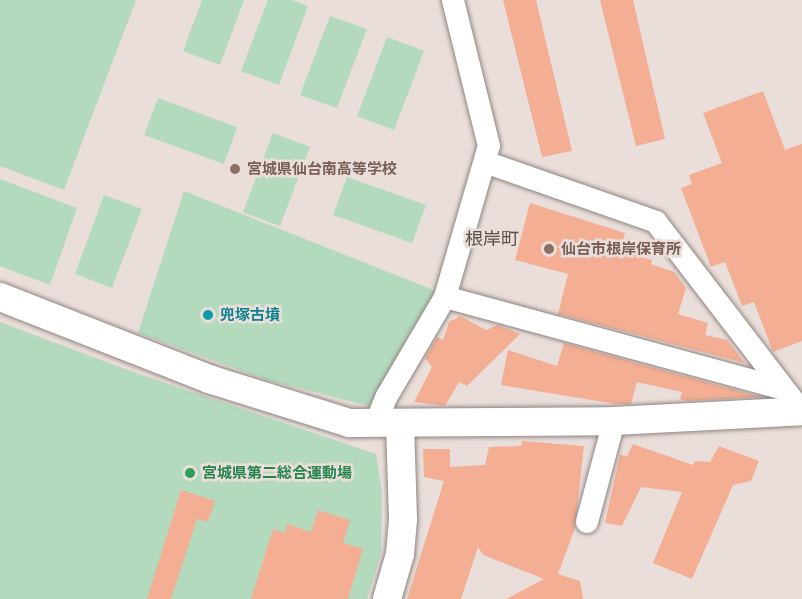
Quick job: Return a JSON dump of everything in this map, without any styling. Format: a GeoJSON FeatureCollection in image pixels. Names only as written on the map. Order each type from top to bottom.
{"type":"FeatureCollection","features":[{"type":"Feature","properties":{"kind":"street"},"geometry":{"type":"LineString","coordinates":[[387,599],[400,554],[403,519],[388,424],[387,396],[445,297],[489,146],[453,0]]}},
{"type":"Feature","properties":{"kind":"street"},"geometry":{"type":"LineString","coordinates":[[485,162],[656,222],[781,388],[802,411]]}},
{"type":"Feature","properties":{"kind":"street"},"geometry":{"type":"LineString","coordinates":[[0,297],[209,379],[338,420],[388,424],[614,421],[802,411]]}},
{"type":"Feature","properties":{"kind":"street"},"geometry":{"type":"LineString","coordinates":[[445,297],[781,388]]}},
{"type":"Feature","properties":{"kind":"street"},"geometry":{"type":"LineString","coordinates":[[587,522],[614,421]]}},
{"type":"Feature","properties":{"kind":"green space"},"geometry":{"type":"Polygon","coordinates":[[[0,0],[136,0],[64,190],[0,166],[0,0]]]}},
{"type":"Feature","properties":{"kind":"green space"},"geometry":{"type":"Polygon","coordinates":[[[202,0],[244,0],[220,65],[183,51],[202,0]]]}},
{"type":"Feature","properties":{"kind":"green space"},"geometry":{"type":"Polygon","coordinates":[[[268,0],[292,0],[308,6],[279,85],[241,71],[268,0]]]}},
{"type":"Feature","properties":{"kind":"green space"},"geometry":{"type":"Polygon","coordinates":[[[330,16],[367,29],[337,108],[300,95],[330,16]]]}},
{"type":"Feature","properties":{"kind":"green space"},"geometry":{"type":"Polygon","coordinates":[[[387,37],[424,51],[394,130],[357,116],[387,37]]]}},
{"type":"Feature","properties":{"kind":"green space"},"geometry":{"type":"Polygon","coordinates":[[[158,98],[237,127],[224,164],[144,135],[158,98]]]}},
{"type":"Feature","properties":{"kind":"green space"},"geometry":{"type":"Polygon","coordinates":[[[273,133],[310,147],[280,226],[243,212],[273,133]]]}},
{"type":"Feature","properties":{"kind":"green space"},"geometry":{"type":"Polygon","coordinates":[[[347,177],[426,205],[412,243],[333,215],[347,177]]]}},
{"type":"Feature","properties":{"kind":"green space"},"geometry":{"type":"Polygon","coordinates":[[[0,179],[77,208],[50,285],[0,266],[0,179]]]}},
{"type":"Feature","properties":{"kind":"green space"},"geometry":{"type":"Polygon","coordinates":[[[184,191],[436,291],[434,303],[369,406],[267,380],[138,333],[184,191]]]}},
{"type":"Feature","properties":{"kind":"green space"},"geometry":{"type":"Polygon","coordinates":[[[104,195],[142,209],[112,288],[75,274],[104,195]]]}},
{"type":"Feature","properties":{"kind":"green space","name":"宮城県第二総合運動場"},"geometry":{"type":"Polygon","coordinates":[[[0,322],[133,372],[376,454],[382,492],[381,554],[367,599],[0,599],[0,322]]]}},
{"type":"Feature","properties":{"kind":"building"},"geometry":{"type":"Polygon","coordinates":[[[503,0],[536,0],[572,151],[542,157],[503,0]]]}},
{"type":"Feature","properties":{"kind":"building"},"geometry":{"type":"Polygon","coordinates":[[[600,0],[633,0],[665,139],[636,146],[600,0]]]}},
{"type":"Feature","properties":{"kind":"building"},"geometry":{"type":"Polygon","coordinates":[[[763,91],[785,150],[802,144],[802,341],[773,352],[754,302],[742,306],[725,262],[711,267],[681,188],[692,184],[689,175],[722,163],[703,113],[763,91]]]}},
{"type":"Feature","properties":{"kind":"building"},"geometry":{"type":"Polygon","coordinates":[[[530,203],[625,233],[620,251],[652,260],[651,264],[674,272],[686,288],[678,314],[708,323],[705,335],[727,340],[745,363],[558,314],[568,274],[515,260],[530,203]]]}},
{"type":"Feature","properties":{"kind":"building"},"geometry":{"type":"Polygon","coordinates":[[[460,316],[486,330],[498,325],[520,334],[467,386],[459,382],[445,406],[414,402],[432,367],[425,358],[437,337],[443,340],[449,322],[460,316]]]}},
{"type":"Feature","properties":{"kind":"building"},"geometry":{"type":"Polygon","coordinates":[[[564,343],[761,397],[687,401],[680,399],[682,392],[637,382],[631,404],[616,404],[501,385],[508,350],[557,366],[564,343]]]}},
{"type":"Feature","properties":{"kind":"building"},"geometry":{"type":"Polygon","coordinates":[[[522,441],[584,446],[575,528],[558,574],[580,581],[583,599],[506,599],[544,579],[483,555],[478,547],[461,599],[407,599],[444,481],[424,477],[423,449],[450,449],[450,467],[485,465],[489,447],[521,446],[522,441]]]}},
{"type":"Feature","properties":{"kind":"building"},"geometry":{"type":"Polygon","coordinates":[[[633,444],[693,465],[695,461],[710,462],[719,446],[759,461],[751,481],[733,485],[692,579],[653,563],[682,492],[641,487],[622,526],[605,523],[620,455],[627,456],[633,444]]]}},
{"type":"Feature","properties":{"kind":"building"},"geometry":{"type":"Polygon","coordinates":[[[181,490],[215,501],[208,522],[197,519],[171,599],[147,599],[181,490]]]}},
{"type":"Feature","properties":{"kind":"building"},"geometry":{"type":"Polygon","coordinates":[[[318,510],[350,520],[343,543],[363,549],[348,599],[251,599],[273,529],[285,533],[287,524],[311,532],[318,510]]]}},
{"type":"Feature","properties":{"kind":"place","name":"宮城県仙台南高等学校"},"geometry":{"type":"Point","coordinates":[235,169]}},
{"type":"Feature","properties":{"kind":"place","name":"仙台市根岸保育所"},"geometry":{"type":"Point","coordinates":[549,249]}},
{"type":"Feature","properties":{"kind":"place","name":"兜塚古墳"},"geometry":{"type":"Point","coordinates":[208,315]}},
{"type":"Feature","properties":{"kind":"place","name":"宮城県第二総合運動場"},"geometry":{"type":"Point","coordinates":[190,473]}},
{"type":"Feature","properties":{"kind":"district","name":"根岸町"},"geometry":{"type":"Point","coordinates":[492,239]}}]}
